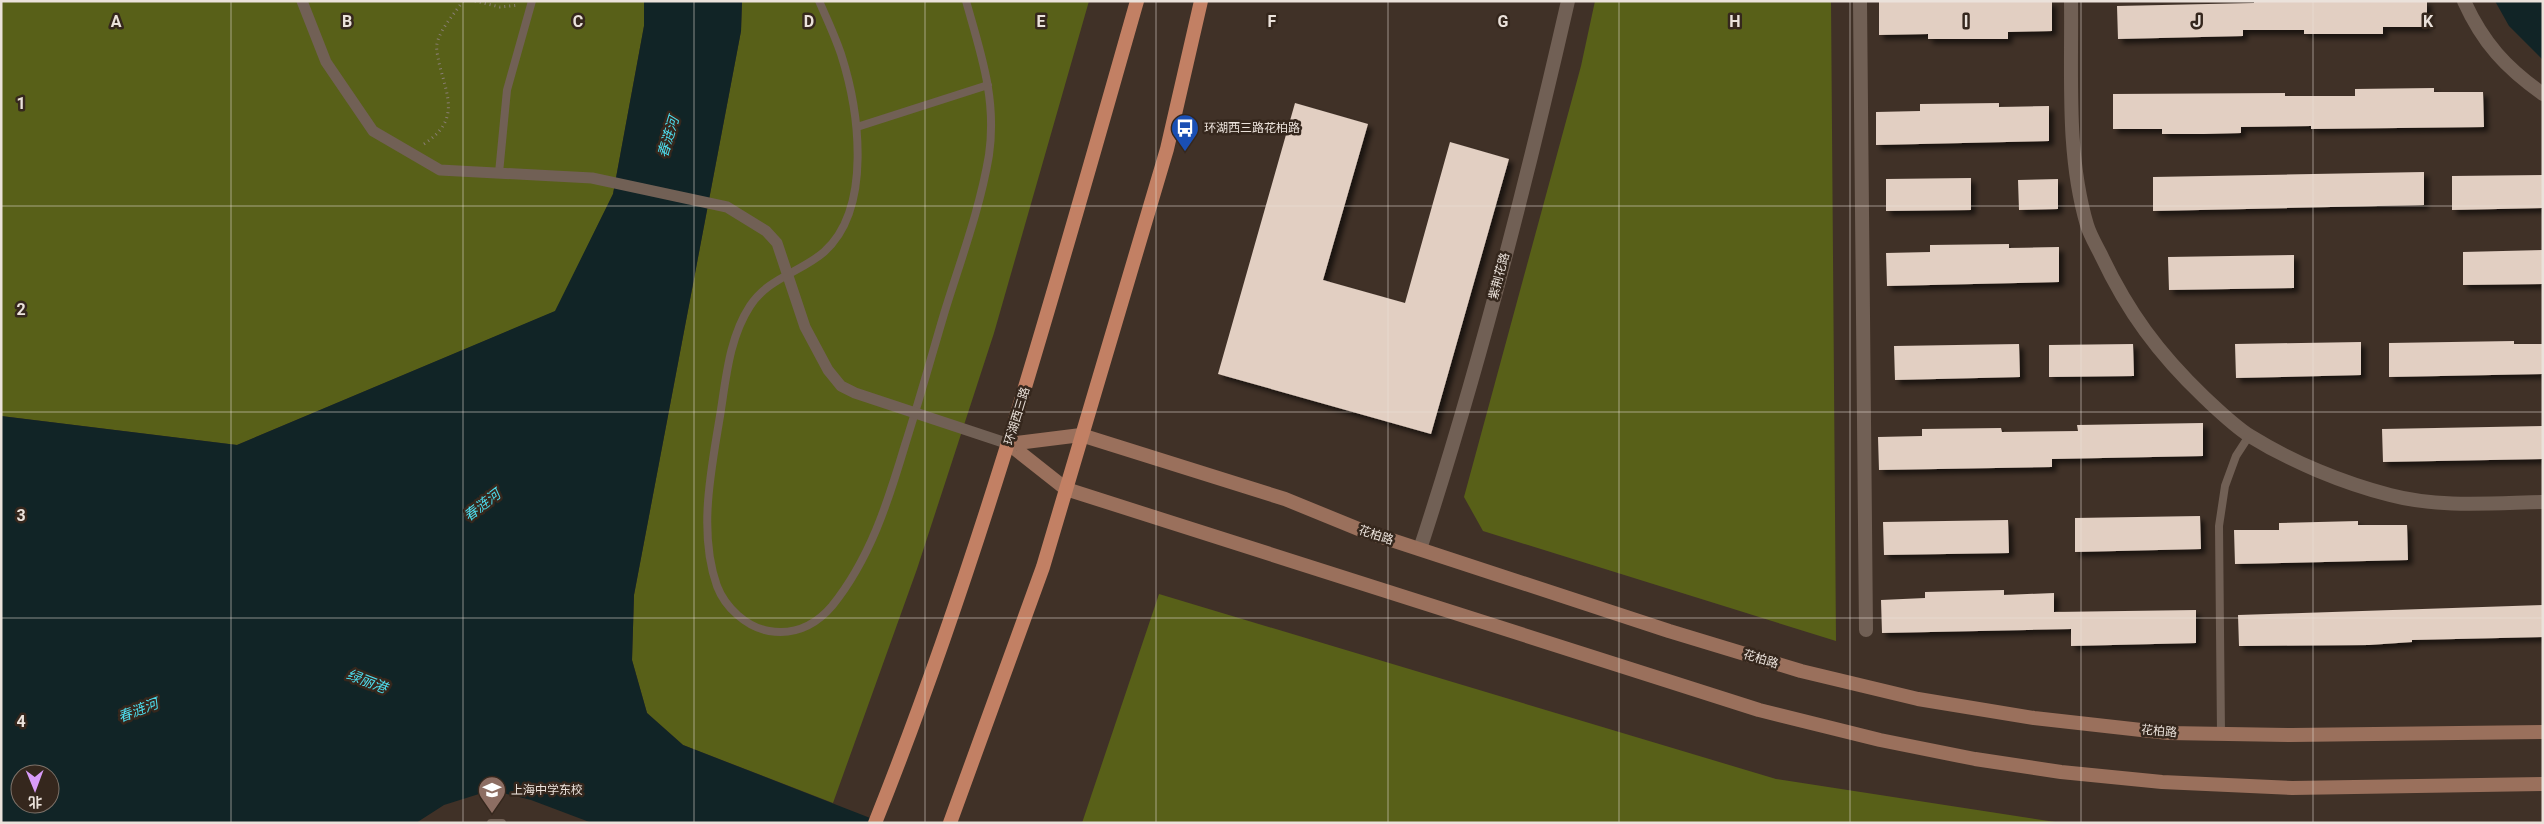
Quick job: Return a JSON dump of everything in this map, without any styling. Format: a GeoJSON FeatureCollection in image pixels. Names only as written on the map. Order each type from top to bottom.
{"type":"FeatureCollection","features":[{"type":"Feature","properties":{"kind":"main road","name":"环湖西三路"},"geometry":{"type":"LineString","coordinates":[[875,823],[1009,444],[1137,1]]}},
{"type":"Feature","properties":{"kind":"main road"},"geometry":{"type":"LineString","coordinates":[[950,823],[1043,567],[1167,149],[1201,1]]}},
{"type":"Feature","properties":{"kind":"main road","name":"花柏路"},"geometry":{"type":"LineString","coordinates":[[1009,444],[1081,435],[1285,500],[1362,530],[1801,671],[1918,699],[2053,720],[2168,733],[2543,732]]}},
{"type":"Feature","properties":{"kind":"main road"},"geometry":{"type":"LineString","coordinates":[[1009,444],[1066,489],[1759,710],[1880,740],[2003,763],[2162,782],[2292,788],[2543,784]]}},
{"type":"Feature","properties":{"kind":"street"},"geometry":{"type":"LineString","coordinates":[[302,1],[326,62],[373,131],[440,170],[592,178],[612,184],[727,207],[766,231],[777,243],[805,327],[828,370],[841,386],[855,394],[1009,444]]}},
{"type":"Feature","properties":{"kind":"street","name":"紫荆花路"},"geometry":{"type":"LineString","coordinates":[[1420,549],[1495,294],[1548,89],[1568,1]]}},
{"type":"Feature","properties":{"kind":"street"},"geometry":{"type":"LineString","coordinates":[[1860,1],[1866,630]]}},
{"type":"Feature","properties":{"kind":"street"},"geometry":{"type":"LineString","coordinates":[[2071,1],[2072,109],[2076,176],[2088,226],[2112,279],[2144,332],[2183,377],[2223,415],[2249,436],[2288,456],[2344,480],[2391,495],[2429,502],[2543,502]]}},
{"type":"Feature","properties":{"kind":"street"},"geometry":{"type":"LineString","coordinates":[[2464,1],[2485,42],[2509,68],[2543,94]]}},
{"type":"Feature","properties":{"kind":"lane"},"geometry":{"type":"LineString","coordinates":[[819,1],[842,55],[856,127],[857,171],[851,210],[838,234],[823,253],[767,287],[751,303],[736,332],[710,478],[709,556],[718,589],[734,613],[759,629],[780,633],[802,630],[830,609],[861,563],[885,512],[974,214],[988,157],[992,112],[982,54],[966,1]]}},
{"type":"Feature","properties":{"kind":"lane"},"geometry":{"type":"LineString","coordinates":[[499,174],[507,90],[532,2]]}},
{"type":"Feature","properties":{"kind":"lane"},"geometry":{"type":"LineString","coordinates":[[856,127],[988,85]]}},
{"type":"Feature","properties":{"kind":"lane"},"geometry":{"type":"LineString","coordinates":[[2221,734],[2219,526],[2224,486],[2236,456],[2249,436]]}},
{"type":"Feature","properties":{"kind":"lane"},"geometry":{"type":"LineString","coordinates":[[491,823],[502,823]]}},
{"type":"Feature","properties":{"kind":"path"},"geometry":{"type":"LineString","coordinates":[[411,153],[430,140],[442,128],[449,117],[450,105],[437,52],[438,40],[463,1]]}},
{"type":"Feature","properties":{"kind":"path"},"geometry":{"type":"LineString","coordinates":[[475,1],[500,7],[532,2]]}},
{"type":"Feature","properties":{"kind":"green space"},"geometry":{"type":"Polygon","coordinates":[[[1,1],[644,1],[644,26],[613,194],[556,311],[237,445],[1,416],[1,1]]]}},
{"type":"Feature","properties":{"kind":"green space"},"geometry":{"type":"Polygon","coordinates":[[[742,1],[1089,1],[994,333],[917,569],[833,803],[683,745],[647,713],[632,660],[634,595],[741,31],[742,1]]]}},
{"type":"Feature","properties":{"kind":"green space"},"geometry":{"type":"Polygon","coordinates":[[[1595,1],[1831,1],[1836,641],[1483,531],[1464,497],[1581,66],[1595,1]]]}},
{"type":"Feature","properties":{"kind":"green space"},"geometry":{"type":"Polygon","coordinates":[[[1159,594],[1776,779],[2062,823],[1082,823],[1159,594]]]}},
{"type":"Feature","properties":{"kind":"water"},"geometry":{"type":"Polygon","coordinates":[[[644,1],[742,1],[741,31],[634,595],[632,660],[647,713],[683,745],[883,823],[592,823],[531,800],[499,792],[479,794],[444,805],[416,823],[1,823],[1,416],[237,445],[555,311],[613,194],[644,26],[644,1]]]}},
{"type":"Feature","properties":{"kind":"water"},"geometry":{"type":"Polygon","coordinates":[[[2495,1],[2543,1],[2543,60],[2509,26],[2495,1]]]}},
{"type":"Feature","properties":{"kind":"building"},"geometry":{"type":"Polygon","coordinates":[[[1879,1],[2052,1],[2052,31],[2008,32],[2008,39],[1928,39],[1928,34],[1879,35],[1879,1]]]}},
{"type":"Feature","properties":{"kind":"building"},"geometry":{"type":"Polygon","coordinates":[[[2254,1],[2427,1],[2427,27],[2383,27],[2383,34],[2304,34],[2304,30],[2243,30],[2243,36],[2118,39],[2117,6],[2254,3],[2254,1]]]}},
{"type":"Feature","properties":{"kind":"building"},"geometry":{"type":"Polygon","coordinates":[[[2434,88],[2434,92],[2483,92],[2484,127],[2311,129],[2311,126],[2241,127],[2241,133],[2204,134],[2162,134],[2162,129],[2113,129],[2113,94],[2285,93],[2285,96],[2355,96],[2355,89],[2434,88]]]}},
{"type":"Feature","properties":{"kind":"building"},"geometry":{"type":"Polygon","coordinates":[[[1295,103],[1368,124],[1323,280],[1405,303],[1450,142],[1509,159],[1431,434],[1218,374],[1295,103]]]}},
{"type":"Feature","properties":{"kind":"building"},"geometry":{"type":"Polygon","coordinates":[[[1999,103],[1999,107],[2049,106],[2049,141],[1876,145],[1876,112],[1920,111],[1920,104],[1999,103]]]}},
{"type":"Feature","properties":{"kind":"building"},"geometry":{"type":"Polygon","coordinates":[[[2424,172],[2424,205],[2153,211],[2153,177],[2424,172]]]}},
{"type":"Feature","properties":{"kind":"building"},"geometry":{"type":"Polygon","coordinates":[[[2543,175],[2543,208],[2452,210],[2452,176],[2543,175]]]}},
{"type":"Feature","properties":{"kind":"building"},"geometry":{"type":"Polygon","coordinates":[[[1971,178],[1971,210],[1886,211],[1886,179],[1971,178]]]}},
{"type":"Feature","properties":{"kind":"building"},"geometry":{"type":"Polygon","coordinates":[[[2058,179],[2058,209],[2019,210],[2018,180],[2058,179]]]}},
{"type":"Feature","properties":{"kind":"building"},"geometry":{"type":"Polygon","coordinates":[[[2009,244],[2009,248],[2059,247],[2059,282],[1887,286],[1886,253],[1930,252],[1930,245],[2009,244]]]}},
{"type":"Feature","properties":{"kind":"building"},"geometry":{"type":"Polygon","coordinates":[[[2543,250],[2543,284],[2463,285],[2463,252],[2543,250]]]}},
{"type":"Feature","properties":{"kind":"building"},"geometry":{"type":"Polygon","coordinates":[[[2294,255],[2294,288],[2169,290],[2168,257],[2294,255]]]}},
{"type":"Feature","properties":{"kind":"building"},"geometry":{"type":"Polygon","coordinates":[[[2514,341],[2514,344],[2543,344],[2543,374],[2389,377],[2389,343],[2514,341]]]}},
{"type":"Feature","properties":{"kind":"building"},"geometry":{"type":"Polygon","coordinates":[[[2361,342],[2361,375],[2236,378],[2235,344],[2361,342]]]}},
{"type":"Feature","properties":{"kind":"building"},"geometry":{"type":"Polygon","coordinates":[[[2019,344],[2020,377],[1895,380],[1894,346],[2019,344]]]}},
{"type":"Feature","properties":{"kind":"building"},"geometry":{"type":"Polygon","coordinates":[[[2133,344],[2134,376],[2049,377],[2049,345],[2133,344]]]}},
{"type":"Feature","properties":{"kind":"building"},"geometry":{"type":"Polygon","coordinates":[[[2203,423],[2203,456],[2052,459],[2052,467],[1879,470],[1878,437],[1922,436],[1922,429],[2001,428],[2002,432],[2078,431],[2077,425],[2203,423]]]}},
{"type":"Feature","properties":{"kind":"building"},"geometry":{"type":"Polygon","coordinates":[[[2543,426],[2543,459],[2383,462],[2382,429],[2543,426]]]}},
{"type":"Feature","properties":{"kind":"building"},"geometry":{"type":"Polygon","coordinates":[[[2200,516],[2201,549],[2075,552],[2075,518],[2200,516]]]}},
{"type":"Feature","properties":{"kind":"building"},"geometry":{"type":"Polygon","coordinates":[[[2008,520],[2009,553],[1884,555],[1883,522],[2008,520]]]}},
{"type":"Feature","properties":{"kind":"building"},"geometry":{"type":"Polygon","coordinates":[[[2358,521],[2358,525],[2407,525],[2408,560],[2235,564],[2234,530],[2279,530],[2279,523],[2358,521]]]}},
{"type":"Feature","properties":{"kind":"building"},"geometry":{"type":"Polygon","coordinates":[[[2004,590],[2004,595],[2054,593],[2054,612],[2196,610],[2196,643],[2071,646],[2071,629],[1882,633],[1881,600],[1925,598],[1925,592],[2004,590]]]}},
{"type":"Feature","properties":{"kind":"building"},"geometry":{"type":"Polygon","coordinates":[[[2543,605],[2543,637],[2412,640],[2412,642],[2369,645],[2239,646],[2238,615],[2543,605]]]}},
{"type":"Feature","properties":{"kind":"place","name":"环湖西三路花柏路"},"geometry":{"type":"Point","coordinates":[1185,152]}},
{"type":"Feature","properties":{"kind":"place","name":"上海中学东校"},"geometry":{"type":"Point","coordinates":[492,814]}},
{"type":"Feature","properties":{"kind":"water label","name":"春涟河"},"geometry":{"type":"Point","coordinates":[668,137]}},
{"type":"Feature","properties":{"kind":"water label","name":"春涟河"},"geometry":{"type":"Point","coordinates":[482,505]}},
{"type":"Feature","properties":{"kind":"water label","name":"绿丽港"},"geometry":{"type":"Point","coordinates":[367,681]}},
{"type":"Feature","properties":{"kind":"water label","name":"春涟河"},"geometry":{"type":"Point","coordinates":[138,710]}}]}
